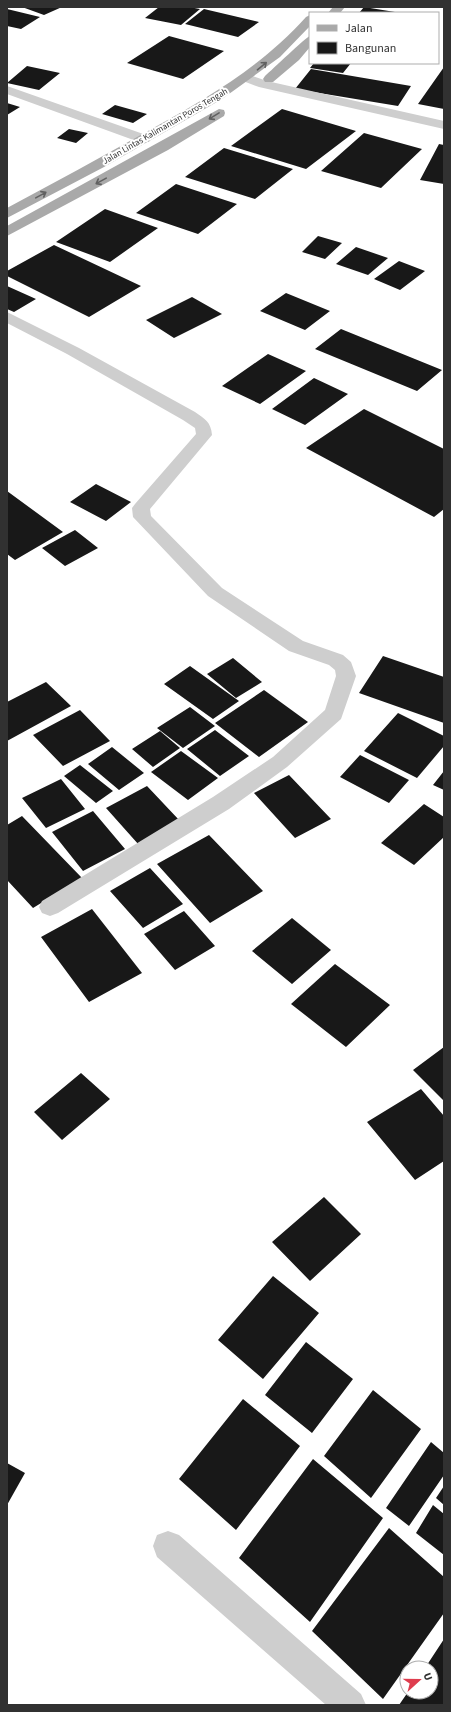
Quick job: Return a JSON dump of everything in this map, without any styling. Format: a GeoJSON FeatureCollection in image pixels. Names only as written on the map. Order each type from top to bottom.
{"type":"FeatureCollection","features":[{"type":"Feature","properties":{"kind":"main road","name":"Jalan Lintas Kalimantan Poros Tengah"},"geometry":{"type":"LineString","coordinates":[[7,214],[144,139],[247,78],[279,52],[309,20]]}},
{"type":"Feature","properties":{"kind":"main road"},"geometry":{"type":"LineString","coordinates":[[251,92],[263,84],[295,57],[309,41]]}},
{"type":"Feature","properties":{"kind":"main road","name":"Jalan Lintas Kalimantan Poros Tengah"},"geometry":{"type":"LineString","coordinates":[[7,232],[163,147],[232,104]]}},
{"type":"Feature","properties":{"kind":"street"},"geometry":{"type":"LineString","coordinates":[[247,78],[263,84],[444,125]]}},
{"type":"Feature","properties":{"kind":"street"},"geometry":{"type":"LineString","coordinates":[[7,90],[144,139]]}},
{"type":"Feature","properties":{"kind":"street"},"geometry":{"type":"LineString","coordinates":[[7,317],[73,351],[189,416],[203,426],[204,435],[141,508],[142,517],[215,592],[296,646],[336,660],[344,666],[346,676],[334,714],[280,762],[221,803],[50,907]]}},
{"type":"Feature","properties":{"kind":"street"},"geometry":{"type":"LineString","coordinates":[[168,1546],[350,1705]]}},
{"type":"Feature","properties":{"kind":"building"},"geometry":{"type":"Polygon","coordinates":[[[22,7],[62,7],[44,15],[22,7]]]}},
{"type":"Feature","properties":{"kind":"building"},"geometry":{"type":"Polygon","coordinates":[[[159,7],[189,7],[200,9],[181,25],[145,18],[159,7]]]}},
{"type":"Feature","properties":{"kind":"building"},"geometry":{"type":"Polygon","coordinates":[[[364,7],[395,12],[360,12],[364,7]]]}},
{"type":"Feature","properties":{"kind":"building"},"geometry":{"type":"Polygon","coordinates":[[[7,9],[40,17],[21,29],[7,26],[7,9]]]}},
{"type":"Feature","properties":{"kind":"building"},"geometry":{"type":"Polygon","coordinates":[[[204,9],[259,22],[238,37],[185,24],[204,9]]]}},
{"type":"Feature","properties":{"kind":"building"},"geometry":{"type":"Polygon","coordinates":[[[169,36],[224,51],[183,79],[127,63],[169,36]]]}},
{"type":"Feature","properties":{"kind":"building"},"geometry":{"type":"Polygon","coordinates":[[[313,64],[350,64],[343,73],[310,68],[313,64]]]}},
{"type":"Feature","properties":{"kind":"building"},"geometry":{"type":"Polygon","coordinates":[[[27,66],[60,73],[39,90],[7,83],[27,66]]]}},
{"type":"Feature","properties":{"kind":"building"},"geometry":{"type":"Polygon","coordinates":[[[444,67],[444,109],[418,104],[444,67]]]}},
{"type":"Feature","properties":{"kind":"building"},"geometry":{"type":"Polygon","coordinates":[[[311,69],[411,86],[398,106],[295,89],[311,69]]]}},
{"type":"Feature","properties":{"kind":"building"},"geometry":{"type":"Polygon","coordinates":[[[7,103],[20,107],[7,115],[7,103]]]}},
{"type":"Feature","properties":{"kind":"building"},"geometry":{"type":"Polygon","coordinates":[[[115,105],[147,114],[133,123],[102,114],[115,105]]]}},
{"type":"Feature","properties":{"kind":"building"},"geometry":{"type":"Polygon","coordinates":[[[282,109],[356,131],[306,169],[231,146],[282,109]]]}},
{"type":"Feature","properties":{"kind":"building"},"geometry":{"type":"Polygon","coordinates":[[[69,129],[88,133],[76,143],[57,138],[69,129]]]}},
{"type":"Feature","properties":{"kind":"building"},"geometry":{"type":"Polygon","coordinates":[[[364,133],[422,149],[381,188],[321,171],[364,133]]]}},
{"type":"Feature","properties":{"kind":"building"},"geometry":{"type":"Polygon","coordinates":[[[439,144],[444,145],[444,184],[420,180],[439,144]]]}},
{"type":"Feature","properties":{"kind":"building"},"geometry":{"type":"Polygon","coordinates":[[[224,148],[293,169],[255,199],[185,177],[224,148]]]}},
{"type":"Feature","properties":{"kind":"building"},"geometry":{"type":"Polygon","coordinates":[[[176,184],[237,204],[198,234],[136,213],[176,184]]]}},
{"type":"Feature","properties":{"kind":"building"},"geometry":{"type":"Polygon","coordinates":[[[105,209],[158,228],[110,262],[56,242],[105,209]]]}},
{"type":"Feature","properties":{"kind":"building"},"geometry":{"type":"Polygon","coordinates":[[[318,236],[342,243],[325,259],[302,252],[318,236]]]}},
{"type":"Feature","properties":{"kind":"building"},"geometry":{"type":"Polygon","coordinates":[[[54,245],[141,286],[89,317],[7,276],[7,271],[54,245]]]}},
{"type":"Feature","properties":{"kind":"building"},"geometry":{"type":"Polygon","coordinates":[[[356,247],[388,258],[368,275],[336,264],[356,247]]]}},
{"type":"Feature","properties":{"kind":"building"},"geometry":{"type":"Polygon","coordinates":[[[399,261],[425,271],[400,290],[374,279],[399,261]]]}},
{"type":"Feature","properties":{"kind":"building"},"geometry":{"type":"Polygon","coordinates":[[[7,286],[36,299],[14,312],[7,309],[7,286]]]}},
{"type":"Feature","properties":{"kind":"building"},"geometry":{"type":"Polygon","coordinates":[[[286,293],[330,311],[305,330],[260,311],[286,293]]]}},
{"type":"Feature","properties":{"kind":"building"},"geometry":{"type":"Polygon","coordinates":[[[192,297],[222,314],[174,338],[146,320],[192,297]]]}},
{"type":"Feature","properties":{"kind":"building"},"geometry":{"type":"Polygon","coordinates":[[[341,329],[442,370],[417,391],[315,349],[341,329]]]}},
{"type":"Feature","properties":{"kind":"building"},"geometry":{"type":"Polygon","coordinates":[[[268,354],[306,371],[260,404],[222,386],[268,354]]]}},
{"type":"Feature","properties":{"kind":"building"},"geometry":{"type":"Polygon","coordinates":[[[314,378],[348,394],[305,425],[272,409],[314,378]]]}},
{"type":"Feature","properties":{"kind":"building"},"geometry":{"type":"Polygon","coordinates":[[[364,409],[444,449],[444,509],[434,517],[306,448],[364,409]]]}},
{"type":"Feature","properties":{"kind":"building"},"geometry":{"type":"Polygon","coordinates":[[[96,484],[131,502],[106,521],[70,502],[96,484]]]}},
{"type":"Feature","properties":{"kind":"building"},"geometry":{"type":"Polygon","coordinates":[[[7,491],[63,532],[15,560],[7,554],[7,491]]]}},
{"type":"Feature","properties":{"kind":"building"},"geometry":{"type":"Polygon","coordinates":[[[75,530],[98,548],[65,566],[42,548],[75,530]]]}},
{"type":"Feature","properties":{"kind":"building"},"geometry":{"type":"Polygon","coordinates":[[[383,656],[444,677],[444,723],[359,693],[383,656]]]}},
{"type":"Feature","properties":{"kind":"building"},"geometry":{"type":"Polygon","coordinates":[[[233,658],[262,682],[236,698],[207,674],[233,658]]]}},
{"type":"Feature","properties":{"kind":"building"},"geometry":{"type":"Polygon","coordinates":[[[190,666],[239,701],[213,719],[164,684],[190,666]]]}},
{"type":"Feature","properties":{"kind":"building"},"geometry":{"type":"Polygon","coordinates":[[[46,682],[71,706],[7,741],[7,702],[46,682]]]}},
{"type":"Feature","properties":{"kind":"building"},"geometry":{"type":"Polygon","coordinates":[[[264,690],[308,722],[259,757],[215,723],[264,690]]]}},
{"type":"Feature","properties":{"kind":"building"},"geometry":{"type":"Polygon","coordinates":[[[190,707],[215,726],[183,748],[157,728],[190,707]]]}},
{"type":"Feature","properties":{"kind":"building"},"geometry":{"type":"Polygon","coordinates":[[[80,710],[110,741],[63,766],[33,735],[80,710]]]}},
{"type":"Feature","properties":{"kind":"building"},"geometry":{"type":"Polygon","coordinates":[[[398,713],[444,736],[444,746],[417,778],[364,751],[398,713]]]}},
{"type":"Feature","properties":{"kind":"building"},"geometry":{"type":"Polygon","coordinates":[[[215,730],[249,756],[220,776],[187,749],[215,730]]]}},
{"type":"Feature","properties":{"kind":"building"},"geometry":{"type":"Polygon","coordinates":[[[160,731],[180,748],[153,767],[132,749],[160,731]]]}},
{"type":"Feature","properties":{"kind":"building"},"geometry":{"type":"Polygon","coordinates":[[[112,747],[144,773],[119,790],[88,764],[112,747]]]}},
{"type":"Feature","properties":{"kind":"building"},"geometry":{"type":"Polygon","coordinates":[[[181,751],[218,778],[188,800],[151,772],[181,751]]]}},
{"type":"Feature","properties":{"kind":"building"},"geometry":{"type":"Polygon","coordinates":[[[360,755],[409,780],[389,803],[340,777],[360,755]]]}},
{"type":"Feature","properties":{"kind":"building"},"geometry":{"type":"Polygon","coordinates":[[[80,765],[113,791],[96,803],[64,776],[80,765]]]}},
{"type":"Feature","properties":{"kind":"building"},"geometry":{"type":"Polygon","coordinates":[[[444,771],[444,790],[433,785],[444,771]]]}},
{"type":"Feature","properties":{"kind":"building"},"geometry":{"type":"Polygon","coordinates":[[[289,775],[331,819],[295,838],[254,793],[289,775]]]}},
{"type":"Feature","properties":{"kind":"building"},"geometry":{"type":"Polygon","coordinates":[[[61,779],[85,809],[46,828],[22,798],[61,779]]]}},
{"type":"Feature","properties":{"kind":"building"},"geometry":{"type":"Polygon","coordinates":[[[147,786],[180,821],[139,845],[106,808],[147,786]]]}},
{"type":"Feature","properties":{"kind":"building"},"geometry":{"type":"Polygon","coordinates":[[[424,804],[444,817],[444,837],[414,865],[381,843],[424,804]]]}},
{"type":"Feature","properties":{"kind":"building"},"geometry":{"type":"Polygon","coordinates":[[[93,811],[125,849],[83,871],[52,832],[93,811]]]}},
{"type":"Feature","properties":{"kind":"building"},"geometry":{"type":"Polygon","coordinates":[[[22,816],[82,878],[33,908],[7,880],[7,825],[22,816]]]}},
{"type":"Feature","properties":{"kind":"building"},"geometry":{"type":"Polygon","coordinates":[[[209,835],[263,891],[210,923],[157,864],[209,835]]]}},
{"type":"Feature","properties":{"kind":"building"},"geometry":{"type":"Polygon","coordinates":[[[150,868],[183,904],[143,928],[110,891],[150,868]]]}},
{"type":"Feature","properties":{"kind":"building"},"geometry":{"type":"Polygon","coordinates":[[[92,909],[142,973],[89,1002],[41,937],[92,909]]]}},
{"type":"Feature","properties":{"kind":"building"},"geometry":{"type":"Polygon","coordinates":[[[184,911],[215,946],[175,970],[144,934],[184,911]]]}},
{"type":"Feature","properties":{"kind":"building"},"geometry":{"type":"Polygon","coordinates":[[[292,918],[331,950],[292,984],[252,951],[292,918]]]}},
{"type":"Feature","properties":{"kind":"building"},"geometry":{"type":"Polygon","coordinates":[[[335,964],[390,1005],[346,1047],[291,1004],[335,964]]]}},
{"type":"Feature","properties":{"kind":"building"},"geometry":{"type":"Polygon","coordinates":[[[444,1047],[444,1101],[413,1070],[444,1047]]]}},
{"type":"Feature","properties":{"kind":"building"},"geometry":{"type":"Polygon","coordinates":[[[81,1073],[110,1099],[62,1140],[34,1112],[81,1073]]]}},
{"type":"Feature","properties":{"kind":"building"},"geometry":{"type":"Polygon","coordinates":[[[421,1089],[444,1116],[444,1161],[415,1180],[367,1122],[421,1089]]]}},
{"type":"Feature","properties":{"kind":"building"},"geometry":{"type":"Polygon","coordinates":[[[324,1197],[361,1234],[310,1281],[272,1242],[324,1197]]]}},
{"type":"Feature","properties":{"kind":"building"},"geometry":{"type":"Polygon","coordinates":[[[273,1276],[319,1313],[263,1379],[218,1340],[273,1276]]]}},
{"type":"Feature","properties":{"kind":"building"},"geometry":{"type":"Polygon","coordinates":[[[306,1342],[353,1379],[312,1433],[265,1395],[306,1342]]]}},
{"type":"Feature","properties":{"kind":"building"},"geometry":{"type":"Polygon","coordinates":[[[373,1390],[421,1429],[371,1498],[324,1456],[373,1390]]]}},
{"type":"Feature","properties":{"kind":"building"},"geometry":{"type":"Polygon","coordinates":[[[243,1399],[300,1446],[236,1530],[179,1479],[243,1399]]]}},
{"type":"Feature","properties":{"kind":"building"},"geometry":{"type":"Polygon","coordinates":[[[431,1442],[444,1453],[444,1475],[409,1526],[386,1508],[431,1442]]]}},
{"type":"Feature","properties":{"kind":"building"},"geometry":{"type":"Polygon","coordinates":[[[313,1459],[383,1518],[310,1622],[239,1558],[313,1459]]]}},
{"type":"Feature","properties":{"kind":"building"},"geometry":{"type":"Polygon","coordinates":[[[7,1463],[25,1473],[7,1505],[7,1463]]]}},
{"type":"Feature","properties":{"kind":"building"},"geometry":{"type":"Polygon","coordinates":[[[444,1486],[444,1505],[436,1498],[444,1486]]]}},
{"type":"Feature","properties":{"kind":"building"},"geometry":{"type":"Polygon","coordinates":[[[433,1505],[444,1514],[444,1555],[416,1533],[433,1505]]]}},
{"type":"Feature","properties":{"kind":"building"},"geometry":{"type":"Polygon","coordinates":[[[389,1528],[444,1577],[444,1613],[411,1660],[399,1660],[399,1676],[383,1699],[312,1631],[389,1528]]]}},
{"type":"Feature","properties":{"kind":"building"},"geometry":{"type":"Polygon","coordinates":[[[444,1639],[444,1705],[399,1705],[402,1700],[439,1700],[439,1660],[430,1660],[444,1639]]]}}]}
